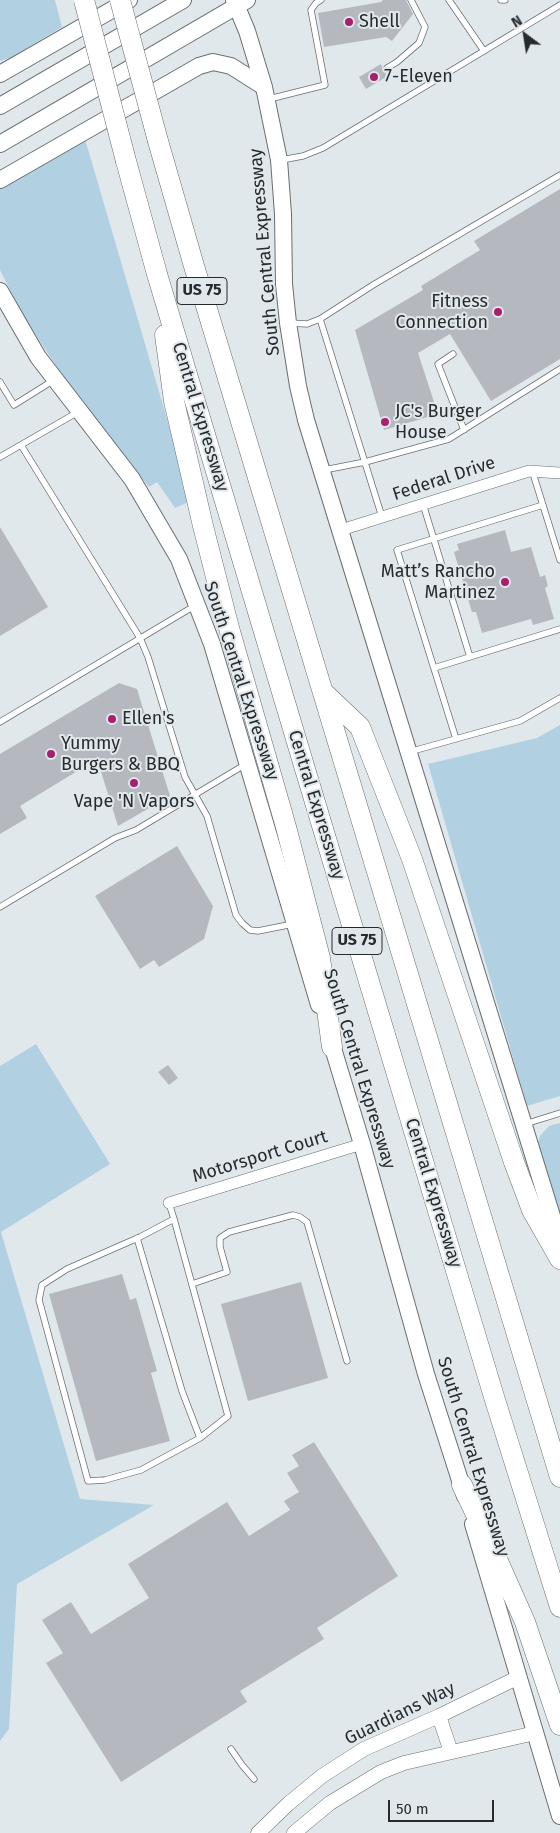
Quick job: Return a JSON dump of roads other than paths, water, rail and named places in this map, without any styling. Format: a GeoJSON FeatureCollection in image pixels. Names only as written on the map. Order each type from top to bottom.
{"type":"FeatureCollection","features":[{"type":"Feature","properties":{"kind":"highway","name":"Central Expressway"},"geometry":{"type":"LineString","coordinates":[[84,0],[157,274],[495,1400],[560,1607]]}},
{"type":"Feature","properties":{"kind":"highway","name":"US 75"},"geometry":{"type":"LineString","coordinates":[[120,0],[194,266],[560,1477]]}},
{"type":"Feature","properties":{"kind":"highway"},"geometry":{"type":"LineString","coordinates":[[157,274],[174,401],[229,628],[286,827],[320,958],[332,1047]]}},
{"type":"Feature","properties":{"kind":"highway"},"geometry":{"type":"LineString","coordinates":[[323,692],[360,727],[412,859],[532,1210],[560,1259]]}},
{"type":"Feature","properties":{"kind":"highway"},"geometry":{"type":"LineString","coordinates":[[462,1485],[525,1622],[560,1725]]}},
{"type":"Feature","properties":{"kind":"main road"},"geometry":{"type":"LineString","coordinates":[[0,74],[129,0]]}},
{"type":"Feature","properties":{"kind":"main road"},"geometry":{"type":"LineString","coordinates":[[0,106],[183,0]]}},
{"type":"Feature","properties":{"kind":"main road"},"geometry":{"type":"LineString","coordinates":[[0,144],[239,2]]}},
{"type":"Feature","properties":{"kind":"main road","name":"South Central Expressway"},"geometry":{"type":"LineString","coordinates":[[239,2],[266,93],[279,160],[283,214],[284,284],[298,386],[322,471],[560,1242]]}},
{"type":"Feature","properties":{"kind":"main road"},"geometry":{"type":"LineString","coordinates":[[0,180],[199,66],[213,62],[231,66],[266,93]]}},
{"type":"Feature","properties":{"kind":"main road","name":"South Central Expressway"},"geometry":{"type":"LineString","coordinates":[[0,291],[38,357],[132,479],[154,514],[179,559],[212,644],[362,1144],[426,1374],[462,1485],[560,1816]]}},
{"type":"Feature","properties":{"kind":"street","name":"Federal Drive"},"geometry":{"type":"LineString","coordinates":[[341,530],[532,470],[560,473]]}},
{"type":"Feature","properties":{"kind":"street","name":"Motorsport Court"},"geometry":{"type":"LineString","coordinates":[[169,1203],[362,1144]]}},
{"type":"Feature","properties":{"kind":"street","name":"Guardians Way"},"geometry":{"type":"LineString","coordinates":[[258,1833],[294,1798],[322,1776],[364,1749],[439,1716],[518,1677]]}},
{"type":"Feature","properties":{"kind":"street"},"geometry":{"type":"LineString","coordinates":[[439,1716],[451,1752]]}},
{"type":"Feature","properties":{"kind":"street"},"geometry":{"type":"LineString","coordinates":[[294,1833],[330,1804],[381,1772],[404,1763],[535,1733]]}},
{"type":"Feature","properties":{"kind":"lane"},"geometry":{"type":"LineString","coordinates":[[266,93],[326,85],[311,10],[321,0]]}},
{"type":"Feature","properties":{"kind":"lane"},"geometry":{"type":"LineString","coordinates":[[387,68],[398,62],[420,43],[425,26],[411,0]]}},
{"type":"Feature","properties":{"kind":"lane"},"geometry":{"type":"LineString","coordinates":[[449,0],[484,52]]}},
{"type":"Feature","properties":{"kind":"lane"},"geometry":{"type":"LineString","coordinates":[[279,160],[303,156],[323,148],[560,5]]}},
{"type":"Feature","properties":{"kind":"lane"},"geometry":{"type":"LineString","coordinates":[[288,323],[307,324],[320,319],[380,280],[560,175]]}},
{"type":"Feature","properties":{"kind":"lane"},"geometry":{"type":"LineString","coordinates":[[320,319],[382,517]]}},
{"type":"Feature","properties":{"kind":"lane"},"geometry":{"type":"LineString","coordinates":[[453,354],[438,364],[464,430]]}},
{"type":"Feature","properties":{"kind":"lane"},"geometry":{"type":"LineString","coordinates":[[322,471],[365,462],[449,439],[560,369]]}},
{"type":"Feature","properties":{"kind":"lane"},"geometry":{"type":"LineString","coordinates":[[0,382],[14,405],[54,380]]}},
{"type":"Feature","properties":{"kind":"lane"},"geometry":{"type":"LineString","coordinates":[[0,457],[79,412]]}},
{"type":"Feature","properties":{"kind":"lane"},"geometry":{"type":"LineString","coordinates":[[21,445],[140,638],[148,657],[185,777],[207,816],[236,915],[250,930],[258,931],[295,924]]}},
{"type":"Feature","properties":{"kind":"lane"},"geometry":{"type":"LineString","coordinates":[[532,470],[560,560]]}},
{"type":"Feature","properties":{"kind":"lane"},"geometry":{"type":"LineString","coordinates":[[423,504],[470,657]]}},
{"type":"Feature","properties":{"kind":"lane"},"geometry":{"type":"LineString","coordinates":[[456,739],[398,550],[543,505]]}},
{"type":"Feature","properties":{"kind":"lane"},"geometry":{"type":"LineString","coordinates":[[0,722],[197,604]]}},
{"type":"Feature","properties":{"kind":"lane"},"geometry":{"type":"LineString","coordinates":[[434,668],[560,629]]}},
{"type":"Feature","properties":{"kind":"lane"},"geometry":{"type":"LineString","coordinates":[[409,752],[520,721],[560,698]]}},
{"type":"Feature","properties":{"kind":"lane"},"geometry":{"type":"LineString","coordinates":[[0,907],[115,838],[136,830],[195,796],[247,763]]}},
{"type":"Feature","properties":{"kind":"lane"},"geometry":{"type":"LineString","coordinates":[[523,1125],[560,1114]]}},
{"type":"Feature","properties":{"kind":"lane"},"geometry":{"type":"LineString","coordinates":[[169,1203],[174,1219],[228,1416],[200,1438],[141,1470],[105,1480],[88,1481],[39,1300],[42,1285],[67,1269],[137,1238],[174,1219]]}},
{"type":"Feature","properties":{"kind":"lane"},"geometry":{"type":"LineString","coordinates":[[192,1284],[227,1272],[220,1246],[220,1238],[229,1232],[293,1214],[300,1216],[307,1222],[347,1360]]}},
{"type":"Feature","properties":{"kind":"lane"},"geometry":{"type":"LineString","coordinates":[[137,1238],[182,1392],[200,1438]]}},
{"type":"Feature","properties":{"kind":"lane"},"geometry":{"type":"LineString","coordinates":[[231,1750],[254,1779]]}},
{"type":"Feature","properties":{"kind":"place","name":"Shell"},"geometry":{"type":"Point","coordinates":[349,22]}},
{"type":"Feature","properties":{"kind":"place","name":"7-Eleven"},"geometry":{"type":"Point","coordinates":[374,77]}},
{"type":"Feature","properties":{"kind":"place","name":"Fitness Connection"},"geometry":{"type":"Point","coordinates":[498,312]}},
{"type":"Feature","properties":{"kind":"place","name":"JC's Burger House"},"geometry":{"type":"Point","coordinates":[385,422]}},
{"type":"Feature","properties":{"kind":"place","name":"Matt’s Rancho Martinez"},"geometry":{"type":"Point","coordinates":[505,582]}},
{"type":"Feature","properties":{"kind":"place","name":"Ellen's"},"geometry":{"type":"Point","coordinates":[112,719]}},
{"type":"Feature","properties":{"kind":"place","name":"Yummy Burgers & BBQ"},"geometry":{"type":"Point","coordinates":[51,754]}},
{"type":"Feature","properties":{"kind":"place","name":"Vape 'N Vapors"},"geometry":{"type":"Point","coordinates":[134,783]}}]}
